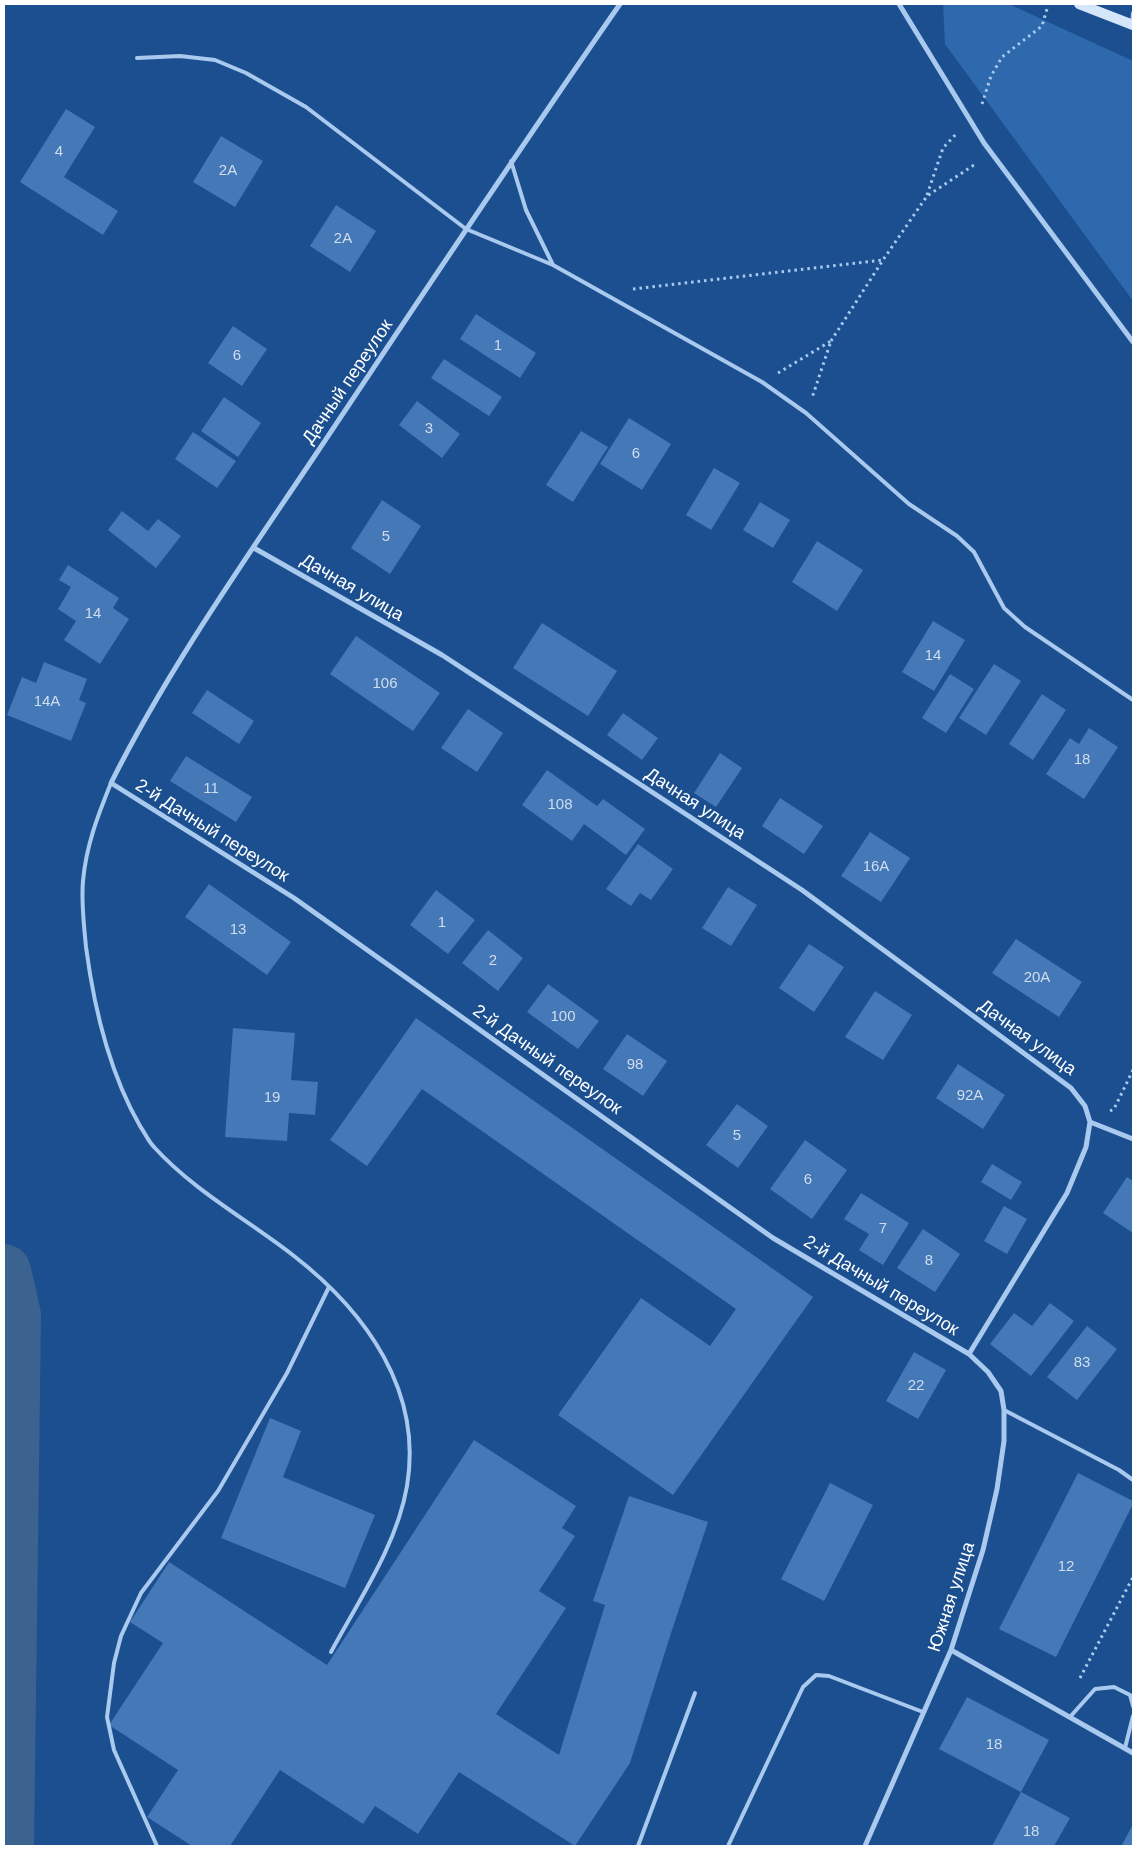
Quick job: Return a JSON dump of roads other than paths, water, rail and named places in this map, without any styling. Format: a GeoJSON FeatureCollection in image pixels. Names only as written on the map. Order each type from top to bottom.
{"type":"FeatureCollection","features":[{"type":"Feature","properties":{"kind":"main road"},"geometry":{"type":"LineString","coordinates":[[1079,4],[1133,24]]}},
{"type":"Feature","properties":{"kind":"street","name":"Дачный переулок"},"geometry":{"type":"LineString","coordinates":[[111,784],[130,745],[166,684],[254,548],[511,161],[620,4]]}},
{"type":"Feature","properties":{"kind":"street"},"geometry":{"type":"LineString","coordinates":[[900,5],[992,154],[1133,342]]}},
{"type":"Feature","properties":{"kind":"street","name":"Дачная улица"},"geometry":{"type":"LineString","coordinates":[[254,548],[442,655],[802,890],[1071,1088],[1085,1106],[1090,1122]]}},
{"type":"Feature","properties":{"kind":"street","name":"2-й Дачный переулок"},"geometry":{"type":"LineString","coordinates":[[111,784],[294,898],[773,1238],[969,1354]]}},
{"type":"Feature","properties":{"kind":"street"},"geometry":{"type":"LineString","coordinates":[[969,1354],[1067,1194],[1086,1147],[1090,1122],[1133,1139]]}},
{"type":"Feature","properties":{"kind":"street","name":"Южная улица"},"geometry":{"type":"LineString","coordinates":[[865,1846],[951,1650],[982,1550],[997,1489],[1004,1441],[1004,1410],[1000,1390],[988,1372],[969,1354]]}},
{"type":"Feature","properties":{"kind":"street"},"geometry":{"type":"LineString","coordinates":[[951,1650],[1133,1752]]}},
{"type":"Feature","properties":{"kind":"lane"},"geometry":{"type":"LineString","coordinates":[[1133,13],[1133,24]]}},
{"type":"Feature","properties":{"kind":"lane"},"geometry":{"type":"LineString","coordinates":[[137,58],[180,56],[215,60],[246,73],[306,107],[466,229],[553,265],[762,382],[806,413],[909,504],[957,536],[974,552],[1004,608],[1025,627],[1133,700]]}},
{"type":"Feature","properties":{"kind":"lane"},"geometry":{"type":"LineString","coordinates":[[511,161],[526,210],[553,265]]}},
{"type":"Feature","properties":{"kind":"lane"},"geometry":{"type":"LineString","coordinates":[[111,784],[95,824],[87,854],[83,881],[82,910],[91,985],[113,1065],[132,1111],[152,1145],[183,1176],[296,1257],[343,1300],[376,1340],[396,1379],[405,1408],[409,1446],[407,1484],[401,1513],[388,1547],[331,1652]]}},
{"type":"Feature","properties":{"kind":"lane"},"geometry":{"type":"LineString","coordinates":[[156,1846],[114,1750],[107,1717],[114,1663],[121,1636],[141,1594],[218,1491],[287,1373],[329,1287]]}},
{"type":"Feature","properties":{"kind":"lane"},"geometry":{"type":"LineString","coordinates":[[1004,1410],[1119,1470],[1133,1480]]}},
{"type":"Feature","properties":{"kind":"lane"},"geometry":{"type":"LineString","coordinates":[[728,1846],[803,1687],[816,1675],[829,1676],[923,1712]]}},
{"type":"Feature","properties":{"kind":"lane"},"geometry":{"type":"LineString","coordinates":[[1070,1717],[1095,1689],[1114,1687],[1130,1695],[1133,1706]]}},
{"type":"Feature","properties":{"kind":"lane"},"geometry":{"type":"LineString","coordinates":[[638,1846],[695,1694]]}},
{"type":"Feature","properties":{"kind":"lane"},"geometry":{"type":"LineString","coordinates":[[1125,1748],[1133,1716]]}},
{"type":"Feature","properties":{"kind":"waterway"},"geometry":{"type":"LineString","coordinates":[[4,1271],[14,1315],[7,1846]]}}]}
